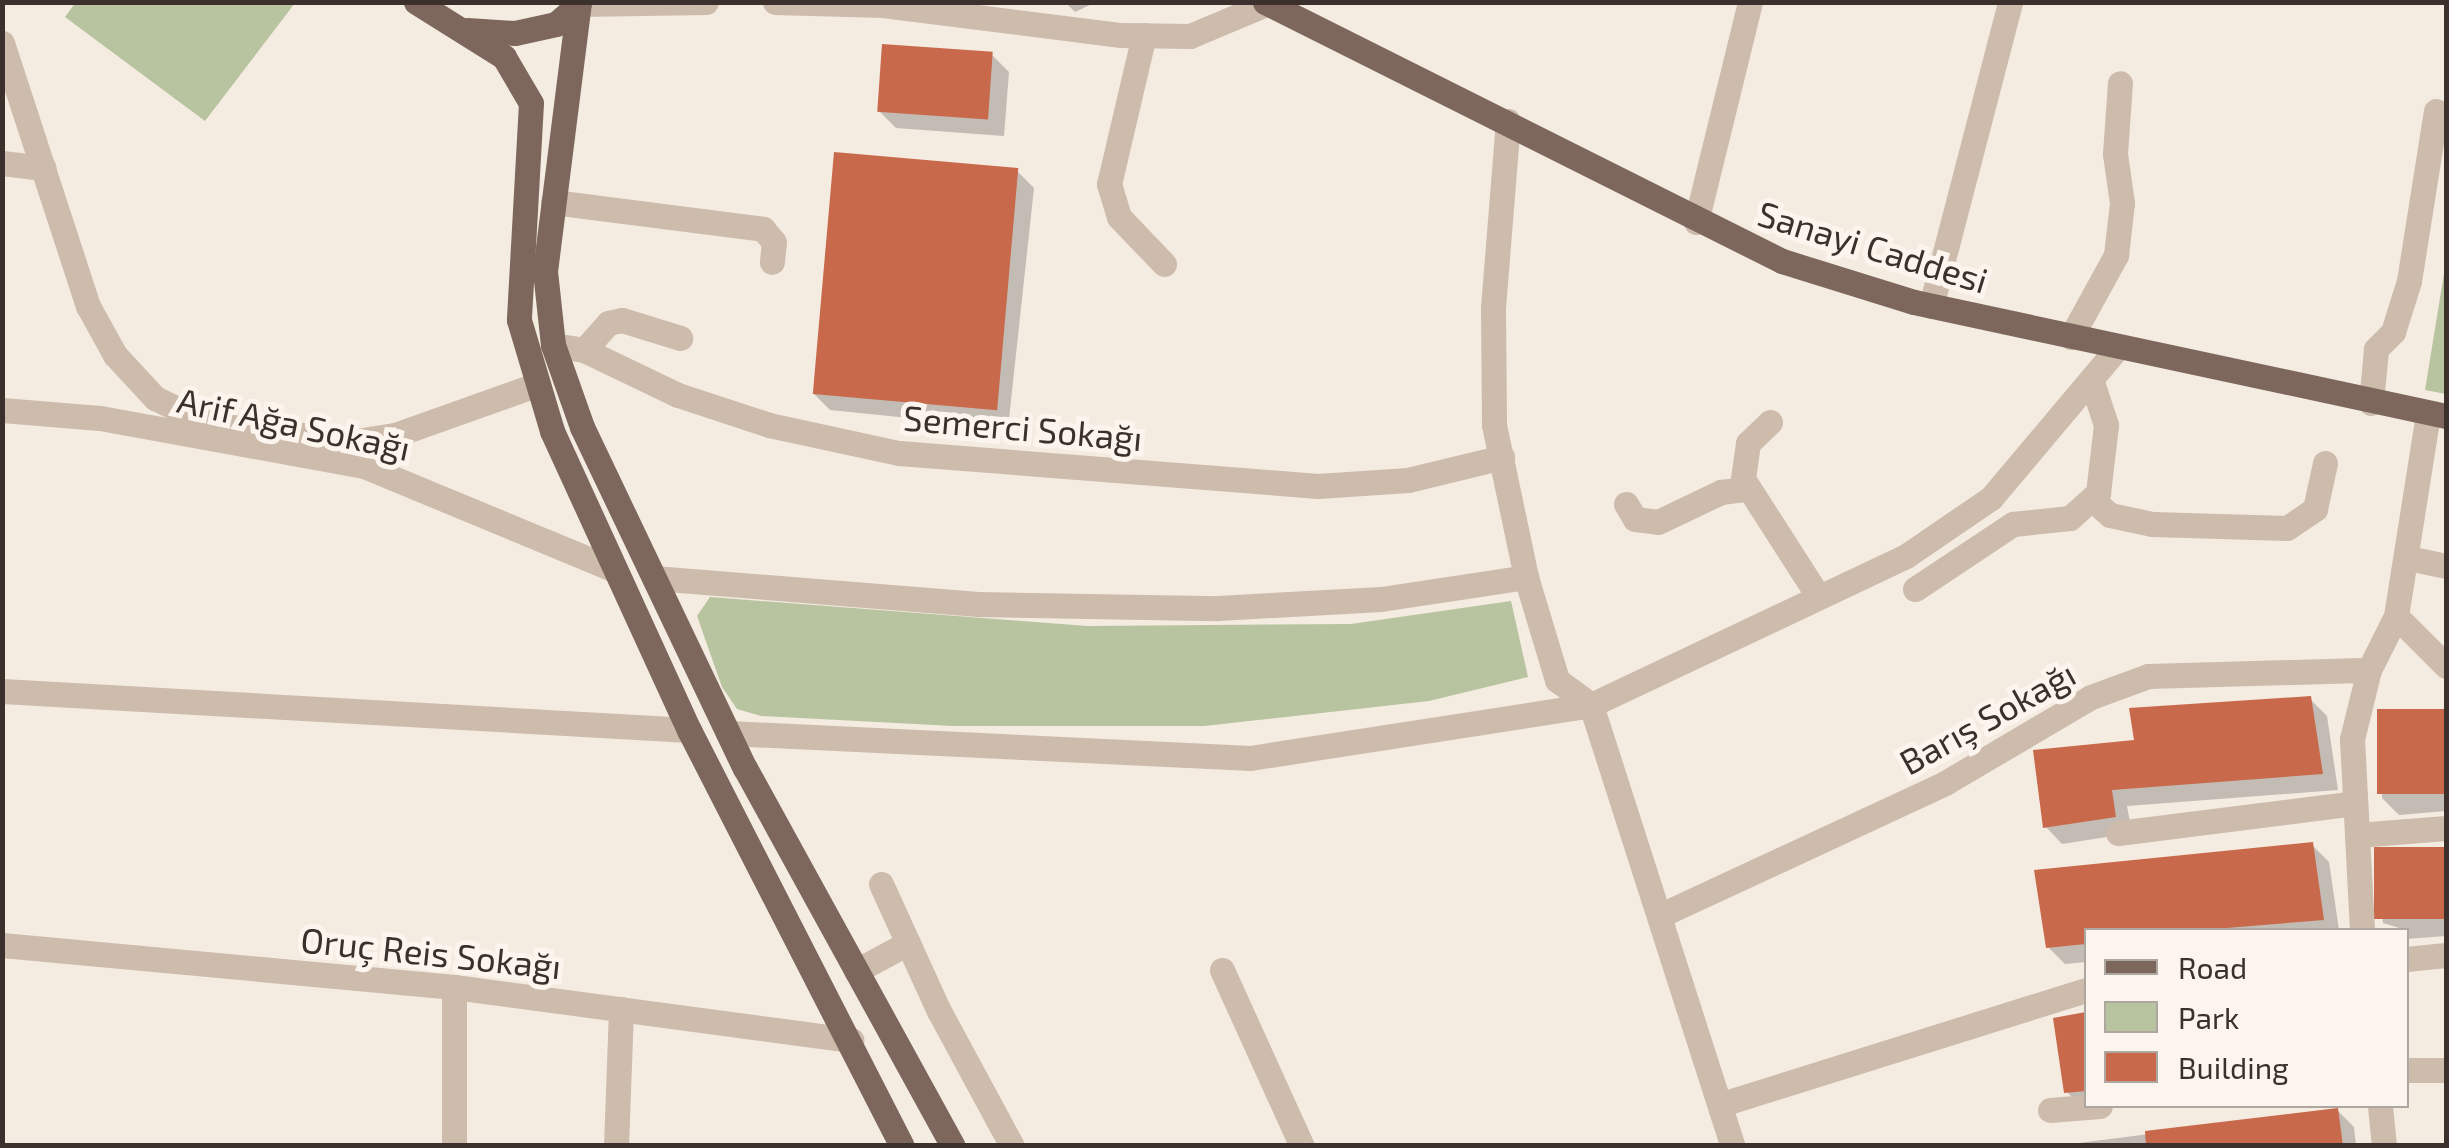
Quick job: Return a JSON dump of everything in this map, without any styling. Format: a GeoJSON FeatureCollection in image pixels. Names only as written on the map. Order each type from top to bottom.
{"type":"FeatureCollection","features":[{"type":"Feature","properties":{"kind":"main road"},"geometry":{"type":"LineString","coordinates":[[416,2],[467,30],[504,58],[531,103],[519,320],[552,431],[688,730],[851,1040],[902,1146]]}},
{"type":"Feature","properties":{"kind":"main road"},"geometry":{"type":"LineString","coordinates":[[467,30],[529,30],[556,24],[579,3]]}},
{"type":"Feature","properties":{"kind":"main road"},"geometry":{"type":"LineString","coordinates":[[579,3],[545,271],[553,345],[582,427],[728,733],[952,1146]]}},
{"type":"Feature","properties":{"kind":"main road","name":"Sanayi Caddesi"},"geometry":{"type":"LineString","coordinates":[[1268,3],[1508,121],[1696,222],[1782,260],[1931,306],[2437,415]]}},
{"type":"Feature","properties":{"kind":"street"},"geometry":{"type":"LineString","coordinates":[[579,3],[706,2]]}},
{"type":"Feature","properties":{"kind":"street"},"geometry":{"type":"LineString","coordinates":[[775,2],[883,5],[1144,35],[1190,36],[1268,3]]}},
{"type":"Feature","properties":{"kind":"street"},"geometry":{"type":"LineString","coordinates":[[1696,222],[1750,2]]}},
{"type":"Feature","properties":{"kind":"street"},"geometry":{"type":"LineString","coordinates":[[1931,306],[2010,2]]}},
{"type":"Feature","properties":{"kind":"street"},"geometry":{"type":"LineString","coordinates":[[1144,35],[1109,184],[1119,218],[1164,264]]}},
{"type":"Feature","properties":{"kind":"street"},"geometry":{"type":"LineString","coordinates":[[2,44],[88,306],[115,355],[155,398],[200,420],[350,442],[427,425],[538,384]]}},
{"type":"Feature","properties":{"kind":"street"},"geometry":{"type":"LineString","coordinates":[[2072,337],[2116,255],[2122,203],[2115,154],[2120,83]]}},
{"type":"Feature","properties":{"kind":"street"},"geometry":{"type":"LineString","coordinates":[[2371,403],[2376,349],[2393,332],[2408,281],[2436,111]]}},
{"type":"Feature","properties":{"kind":"street"},"geometry":{"type":"LineString","coordinates":[[1508,121],[1493,308],[1494,425],[1526,577],[1556,680],[1590,705],[1733,1146]]}},
{"type":"Feature","properties":{"kind":"street"},"geometry":{"type":"LineString","coordinates":[[2,164],[44,168]]}},
{"type":"Feature","properties":{"kind":"street"},"geometry":{"type":"LineString","coordinates":[[554,202],[762,229],[774,242],[772,262]]}},
{"type":"Feature","properties":{"kind":"street"},"geometry":{"type":"LineString","coordinates":[[584,350],[594,333],[622,320],[680,338]]}},
{"type":"Feature","properties":{"kind":"street","name":"Semerci Sokağı"},"geometry":{"type":"LineString","coordinates":[[553,345],[584,350],[678,394],[769,426],[899,453],[1318,486],[1408,480],[1502,457]]}},
{"type":"Feature","properties":{"kind":"street"},"geometry":{"type":"LineString","coordinates":[[728,733],[1250,758],[1590,705],[1906,556],[1992,498],[2118,347]]}},
{"type":"Feature","properties":{"kind":"street"},"geometry":{"type":"LineString","coordinates":[[1915,589],[2013,524],[2070,518],[2092,499],[2104,477],[2106,425],[2092,379]]}},
{"type":"Feature","properties":{"kind":"street","name":"Arif Ağa Sokağı"},"geometry":{"type":"LineString","coordinates":[[2,410],[100,418],[364,466],[615,570]]}},
{"type":"Feature","properties":{"kind":"street"},"geometry":{"type":"LineString","coordinates":[[2362,928],[2352,738],[2369,670],[2396,616],[2437,415]]}},
{"type":"Feature","properties":{"kind":"street"},"geometry":{"type":"LineString","coordinates":[[1770,422],[1748,443],[1746,488],[1818,596]]}},
{"type":"Feature","properties":{"kind":"street"},"geometry":{"type":"LineString","coordinates":[[2092,499],[2110,516],[2152,524],[2287,528],[2315,509],[2325,463]]}},
{"type":"Feature","properties":{"kind":"street"},"geometry":{"type":"LineString","coordinates":[[1626,504],[1635,518],[1658,522],[1722,492],[1746,488]]}},
{"type":"Feature","properties":{"kind":"street"},"geometry":{"type":"LineString","coordinates":[[2408,558],[2446,566]]}},
{"type":"Feature","properties":{"kind":"street"},"geometry":{"type":"LineString","coordinates":[[654,578],[978,604],[1218,608],[1381,598],[1526,577]]}},
{"type":"Feature","properties":{"kind":"street"},"geometry":{"type":"LineString","coordinates":[[2396,616],[2446,666]]}},
{"type":"Feature","properties":{"kind":"street","name":"Barış Sokağı"},"geometry":{"type":"LineString","coordinates":[[1660,915],[1945,783],[2092,697],[2148,676],[2369,670]]}},
{"type":"Feature","properties":{"kind":"street"},"geometry":{"type":"LineString","coordinates":[[2,691],[688,730]]}},
{"type":"Feature","properties":{"kind":"street"},"geometry":{"type":"LineString","coordinates":[[2118,832],[2355,803]]}},
{"type":"Feature","properties":{"kind":"street"},"geometry":{"type":"LineString","coordinates":[[2357,835],[2446,828]]}},
{"type":"Feature","properties":{"kind":"street"},"geometry":{"type":"LineString","coordinates":[[881,884],[1012,1146]]}},
{"type":"Feature","properties":{"kind":"street"},"geometry":{"type":"LineString","coordinates":[[856,971],[908,943]]}},
{"type":"Feature","properties":{"kind":"street","name":"Oruç Reis Sokağı"},"geometry":{"type":"LineString","coordinates":[[2,945],[454,986],[851,1040]]}},
{"type":"Feature","properties":{"kind":"street"},"geometry":{"type":"LineString","coordinates":[[2409,959],[2446,955]]}},
{"type":"Feature","properties":{"kind":"street"},"geometry":{"type":"LineString","coordinates":[[1222,970],[1302,1146]]}},
{"type":"Feature","properties":{"kind":"street"},"geometry":{"type":"LineString","coordinates":[[454,986],[454,1146]]}},
{"type":"Feature","properties":{"kind":"street"},"geometry":{"type":"LineString","coordinates":[[1722,1104],[2084,991]]}},
{"type":"Feature","properties":{"kind":"street"},"geometry":{"type":"LineString","coordinates":[[616,1146],[621,1009]]}},
{"type":"Feature","properties":{"kind":"street"},"geometry":{"type":"LineString","coordinates":[[2409,1070],[2446,1070]]}},
{"type":"Feature","properties":{"kind":"street"},"geometry":{"type":"LineString","coordinates":[[2050,1110],[2084,1107]]}},
{"type":"Feature","properties":{"kind":"street"},"geometry":{"type":"LineString","coordinates":[[2380,1108],[2384,1146]]}},
{"type":"Feature","properties":{"kind":"green space"},"geometry":{"type":"Polygon","coordinates":[[[76,2],[295,3],[205,121],[65,17],[76,2]]]}},
{"type":"Feature","properties":{"kind":"green space"},"geometry":{"type":"Polygon","coordinates":[[[2446,261],[2446,394],[2425,390],[2446,261]]]}},
{"type":"Feature","properties":{"kind":"green space"},"geometry":{"type":"Polygon","coordinates":[[[710,597],[1087,626],[1351,624],[1511,601],[1528,677],[1429,701],[1204,726],[953,726],[761,716],[737,709],[722,687],[697,616],[710,597]]]}},
{"type":"Feature","properties":{"kind":"building"},"geometry":{"type":"Polygon","coordinates":[[[882,44],[993,52],[988,120],[877,112],[882,44]]]}},
{"type":"Feature","properties":{"kind":"building"},"geometry":{"type":"Polygon","coordinates":[[[834,152],[1018,168],[997,410],[813,394],[834,152]]]}},
{"type":"Feature","properties":{"kind":"building"},"geometry":{"type":"Polygon","coordinates":[[[2311,696],[2323,774],[2112,790],[2116,817],[2043,828],[2033,750],[2134,740],[2129,708],[2311,696]]]}},
{"type":"Feature","properties":{"kind":"building"},"geometry":{"type":"Polygon","coordinates":[[[2377,709],[2446,709],[2446,794],[2377,794],[2377,709]]]}},
{"type":"Feature","properties":{"kind":"building"},"geometry":{"type":"Polygon","coordinates":[[[2313,842],[2324,920],[2226,928],[2084,928],[2084,944],[2046,948],[2034,870],[2313,842]]]}},
{"type":"Feature","properties":{"kind":"building"},"geometry":{"type":"Polygon","coordinates":[[[2374,847],[2446,847],[2446,919],[2374,919],[2374,847]]]}},
{"type":"Feature","properties":{"kind":"building"},"geometry":{"type":"Polygon","coordinates":[[[2084,1012],[2084,1091],[2064,1093],[2053,1018],[2084,1012]]]}},
{"type":"Feature","properties":{"kind":"building"},"geometry":{"type":"Polygon","coordinates":[[[2338,1108],[2343,1146],[2146,1146],[2145,1131],[2338,1108]]]}}]}
